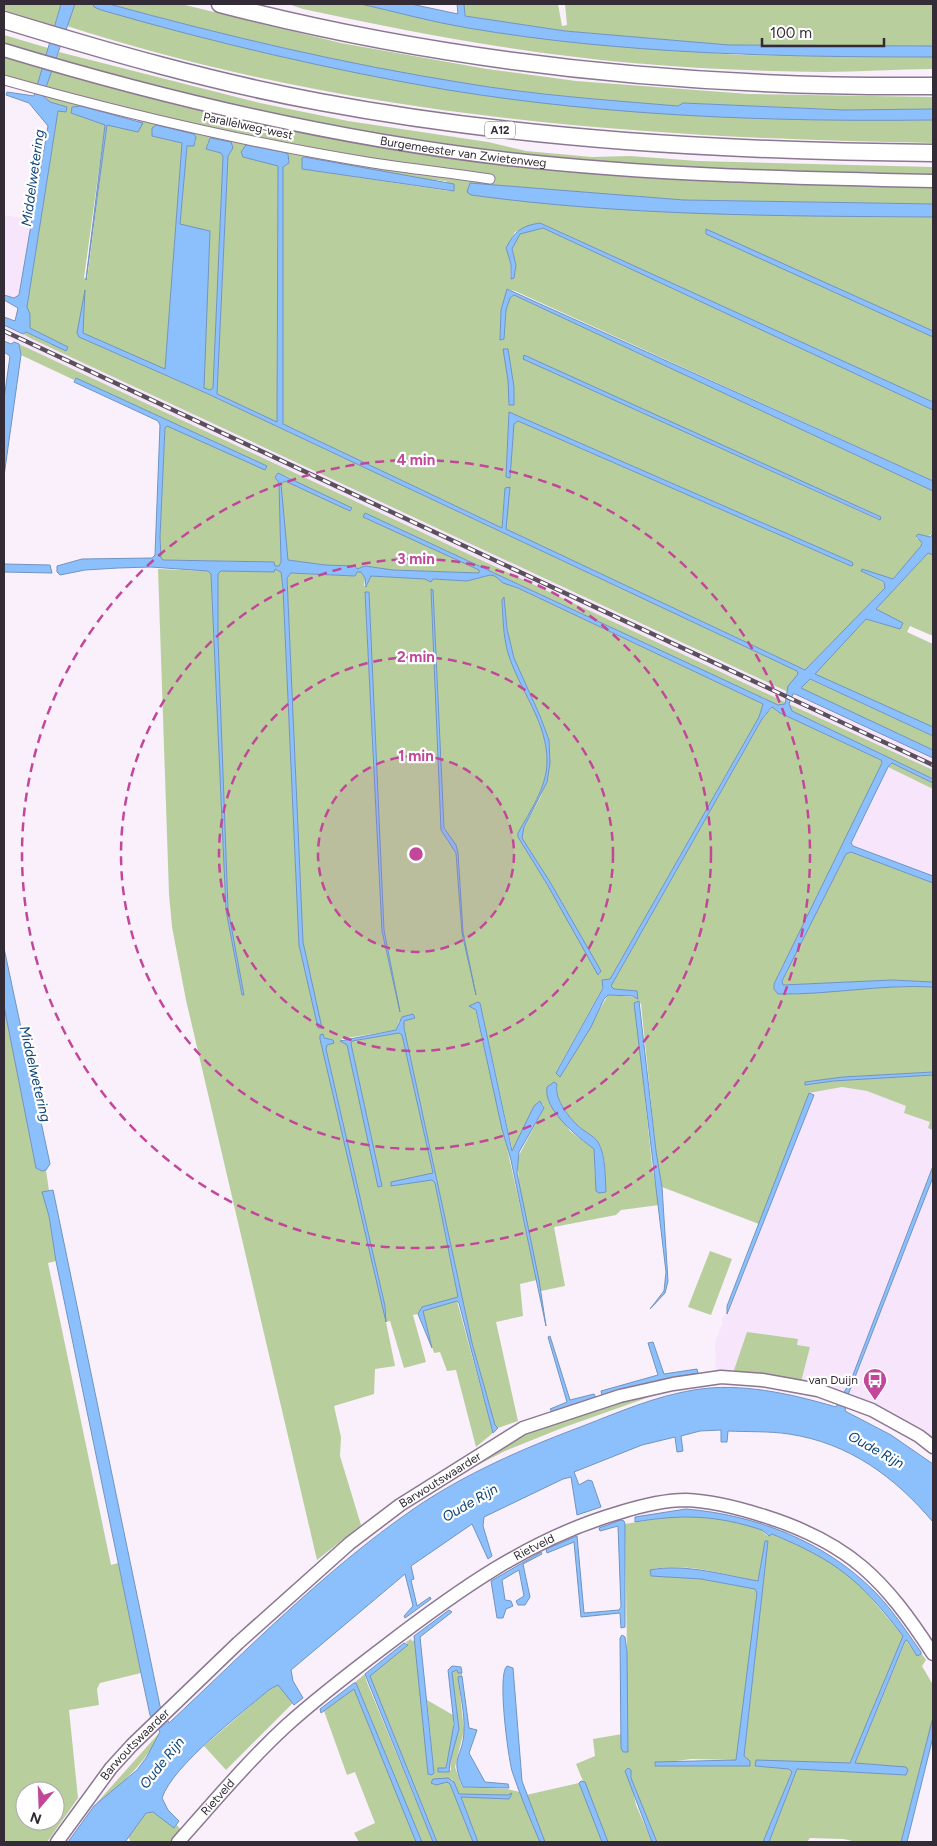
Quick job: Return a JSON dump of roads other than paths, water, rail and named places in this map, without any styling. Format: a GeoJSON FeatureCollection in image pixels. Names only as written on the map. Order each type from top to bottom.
{"type":"FeatureCollection","features":[{"type":"Feature","properties":{"kind":"highway"},"geometry":{"type":"LineString","coordinates":[[220,4],[327,30],[397,44],[575,70],[758,84],[933,86]]}},
{"type":"Feature","properties":{"kind":"highway","name":"A12"},"geometry":{"type":"LineString","coordinates":[[4,20],[76,42],[196,74],[319,102],[460,125],[559,137],[677,146],[933,153]]}},
{"type":"Feature","properties":{"kind":"main road","name":"Burgemeester van Zwietenweg"},"geometry":{"type":"LineString","coordinates":[[4,50],[65,69],[212,107],[285,123],[378,140],[499,158],[691,175],[933,181]]}},
{"type":"Feature","properties":{"kind":"main road","name":"Barwoutswaarder"},"geometry":{"type":"LineString","coordinates":[[57,1842],[111,1768],[153,1725],[238,1643],[355,1538],[408,1500],[523,1428],[620,1396],[674,1384],[711,1378],[762,1380],[818,1390],[851,1401],[893,1420],[933,1447]]}},
{"type":"Feature","properties":{"kind":"main road","name":"Rietveld"},"geometry":{"type":"LineString","coordinates":[[178,1842],[285,1727],[349,1674],[469,1584],[520,1553],[551,1537],[597,1519],[644,1505],[686,1500],[721,1504],[782,1522],[821,1539],[856,1561],[892,1595],[933,1654]]}},
{"type":"Feature","properties":{"kind":"street","name":"Parallelweg-west"},"geometry":{"type":"LineString","coordinates":[[4,80],[49,93],[289,148],[374,163],[490,178]]}},
{"type":"Feature","properties":{"kind":"water"},"geometry":{"type":"Polygon","coordinates":[[[61,4],[75,4],[43,96],[50,102],[67,107],[66,112],[58,111],[27,307],[30,314],[30,328],[68,347],[66,351],[26,332],[23,334],[4,325],[4,317],[15,321],[18,308],[4,300],[4,295],[14,298],[19,295],[48,126],[29,103],[6,95],[7,92],[34,96],[61,4]]]}},
{"type":"Feature","properties":{"kind":"water"},"geometry":{"type":"Polygon","coordinates":[[[93,4],[109,4],[241,38],[330,58],[517,91],[678,106],[683,103],[844,110],[933,109],[933,120],[811,120],[690,115],[568,106],[508,99],[360,74],[273,55],[101,10],[94,7],[93,4]]]}},
{"type":"Feature","properties":{"kind":"water"},"geometry":{"type":"Polygon","coordinates":[[[361,4],[411,4],[458,14],[457,4],[464,4],[465,16],[565,31],[729,45],[933,46],[933,57],[758,55],[583,44],[468,28],[361,4]]]}},
{"type":"Feature","properties":{"kind":"water"},"geometry":{"type":"Polygon","coordinates":[[[81,106],[143,123],[138,132],[107,125],[86,280],[105,125],[71,113],[72,107],[81,106]]]}},
{"type":"Feature","properties":{"kind":"water"},"geometry":{"type":"Polygon","coordinates":[[[156,125],[194,134],[196,137],[194,146],[187,146],[180,224],[210,231],[204,388],[210,390],[213,388],[223,157],[221,153],[206,149],[210,138],[231,142],[233,148],[228,156],[217,394],[277,422],[278,166],[243,157],[241,152],[246,145],[288,154],[289,163],[283,167],[283,424],[502,528],[505,488],[510,487],[506,529],[805,670],[885,588],[884,582],[861,571],[862,569],[893,579],[921,546],[922,543],[916,536],[918,534],[930,537],[933,534],[933,555],[928,553],[876,609],[903,623],[900,629],[866,619],[815,674],[933,727],[933,736],[810,679],[801,688],[933,750],[933,758],[795,694],[793,694],[789,704],[792,711],[933,779],[933,783],[892,763],[888,767],[851,843],[853,846],[933,876],[933,883],[851,852],[846,854],[782,981],[783,985],[892,980],[933,982],[933,987],[894,987],[797,994],[778,994],[774,989],[774,984],[882,763],[881,760],[780,713],[772,707],[762,719],[611,986],[614,989],[637,991],[638,999],[633,996],[608,995],[604,999],[591,1027],[560,1077],[556,1073],[603,988],[602,980],[610,979],[613,974],[759,717],[763,704],[518,588],[503,583],[495,576],[490,575],[467,581],[433,579],[431,582],[425,579],[371,576],[366,587],[365,578],[361,572],[357,572],[355,576],[291,573],[287,578],[303,942],[322,1028],[318,1028],[299,945],[283,588],[281,572],[275,569],[274,572],[221,571],[218,574],[218,638],[228,909],[244,995],[242,995],[226,910],[211,574],[208,571],[151,567],[85,570],[60,575],[57,572],[57,566],[82,559],[152,558],[155,555],[160,425],[158,421],[74,382],[76,378],[267,466],[265,470],[167,426],[165,428],[160,537],[161,558],[163,560],[274,562],[275,566],[279,566],[281,562],[279,483],[275,477],[278,473],[352,508],[350,511],[285,481],[281,484],[288,560],[325,565],[355,566],[357,569],[365,566],[393,570],[479,573],[479,570],[363,517],[365,513],[778,705],[785,704],[788,686],[798,674],[797,671],[206,393],[79,337],[77,333],[85,290],[83,333],[165,369],[182,143],[152,136],[152,128],[156,125]]]}},
{"type":"Feature","properties":{"kind":"water"},"geometry":{"type":"Polygon","coordinates":[[[302,158],[454,184],[454,191],[302,169],[302,158]]]}},
{"type":"Feature","properties":{"kind":"water"},"geometry":{"type":"Polygon","coordinates":[[[470,183],[684,200],[933,204],[933,217],[702,214],[586,207],[471,195],[467,192],[470,183]]]}},
{"type":"Feature","properties":{"kind":"water"},"geometry":{"type":"Polygon","coordinates":[[[540,223],[933,402],[933,410],[543,228],[520,234],[512,249],[516,265],[514,278],[511,279],[511,264],[506,248],[512,237],[519,230],[540,223]]]}},
{"type":"Feature","properties":{"kind":"water"},"geometry":{"type":"Polygon","coordinates":[[[706,229],[933,331],[933,337],[706,234],[706,229]]]}},
{"type":"Feature","properties":{"kind":"water"},"geometry":{"type":"Polygon","coordinates":[[[507,289],[933,481],[933,491],[514,295],[510,298],[506,310],[504,339],[500,340],[501,310],[507,289]]]}},
{"type":"Feature","properties":{"kind":"water"},"geometry":{"type":"Polygon","coordinates":[[[4,341],[11,344],[14,342],[19,344],[21,355],[4,476],[4,399],[10,356],[4,352],[4,341]]]}},
{"type":"Feature","properties":{"kind":"water"},"geometry":{"type":"Polygon","coordinates":[[[503,349],[508,349],[514,387],[514,405],[509,405],[508,380],[503,349]]]}},
{"type":"Feature","properties":{"kind":"water"},"geometry":{"type":"Polygon","coordinates":[[[524,355],[881,517],[880,520],[523,359],[524,355]]]}},
{"type":"Feature","properties":{"kind":"water"},"geometry":{"type":"Polygon","coordinates":[[[509,412],[852,562],[853,565],[851,566],[518,421],[514,424],[510,478],[506,477],[509,412]]]}},
{"type":"Feature","properties":{"kind":"water"},"geometry":{"type":"Polygon","coordinates":[[[4,564],[50,565],[52,573],[4,572],[4,564]]]}},
{"type":"Feature","properties":{"kind":"water"},"geometry":{"type":"Polygon","coordinates":[[[431,589],[433,590],[444,828],[456,845],[458,853],[463,932],[476,995],[462,933],[456,853],[441,830],[431,589]]]}},
{"type":"Feature","properties":{"kind":"water"},"geometry":{"type":"Polygon","coordinates":[[[365,592],[369,592],[384,930],[400,1012],[382,931],[365,592]]]}},
{"type":"Feature","properties":{"kind":"water"},"geometry":{"type":"Polygon","coordinates":[[[504,597],[507,629],[514,658],[549,740],[550,763],[547,782],[524,827],[522,838],[550,882],[601,971],[598,975],[547,884],[518,837],[518,833],[541,791],[547,763],[543,734],[508,653],[503,619],[502,600],[504,597]]]}},
{"type":"Feature","properties":{"kind":"water"},"geometry":{"type":"Polygon","coordinates":[[[4,948],[50,1164],[46,1170],[42,1171],[36,1168],[4,1006],[4,948]]]}},
{"type":"Feature","properties":{"kind":"water"},"geometry":{"type":"Polygon","coordinates":[[[639,1001],[656,1151],[662,1187],[668,1281],[665,1293],[650,1309],[664,1291],[666,1272],[634,1003],[639,1001]]]}},
{"type":"Feature","properties":{"kind":"water"},"geometry":{"type":"Polygon","coordinates":[[[480,1003],[512,1151],[534,1106],[540,1101],[544,1108],[519,1152],[517,1173],[539,1280],[546,1326],[511,1160],[502,1129],[476,1010],[469,1006],[480,1003]]]}},
{"type":"Feature","properties":{"kind":"water"},"geometry":{"type":"Polygon","coordinates":[[[413,1014],[415,1018],[404,1021],[404,1028],[472,1343],[495,1425],[498,1428],[493,1433],[459,1303],[457,1301],[423,1311],[432,1348],[418,1314],[422,1307],[458,1297],[435,1183],[432,1180],[391,1186],[391,1182],[433,1173],[402,1035],[399,1033],[352,1041],[351,1044],[382,1186],[378,1187],[347,1045],[340,1041],[396,1030],[402,1017],[413,1014]]]}},
{"type":"Feature","properties":{"kind":"water"},"geometry":{"type":"Polygon","coordinates":[[[323,1034],[324,1038],[333,1040],[334,1043],[327,1045],[326,1049],[385,1306],[386,1322],[320,1039],[320,1035],[323,1034]]]}},
{"type":"Feature","properties":{"kind":"water"},"geometry":{"type":"Polygon","coordinates":[[[933,1072],[933,1075],[833,1081],[805,1085],[805,1082],[843,1077],[933,1072]]]}},
{"type":"Feature","properties":{"kind":"water"},"geometry":{"type":"Polygon","coordinates":[[[554,1082],[557,1084],[557,1095],[565,1111],[601,1147],[605,1166],[606,1192],[599,1193],[596,1191],[594,1149],[563,1122],[550,1105],[547,1087],[554,1082]]]}},
{"type":"Feature","properties":{"kind":"water"},"geometry":{"type":"Polygon","coordinates":[[[809,1093],[814,1095],[727,1314],[727,1306],[809,1093]]]}},
{"type":"Feature","properties":{"kind":"water","name":"Oude Rijn"},"geometry":{"type":"Polygon","coordinates":[[[933,1166],[933,1177],[848,1395],[845,1411],[891,1435],[933,1464],[933,1522],[887,1477],[851,1454],[811,1439],[781,1433],[728,1431],[727,1442],[721,1442],[721,1430],[700,1431],[681,1436],[683,1451],[677,1452],[675,1437],[642,1445],[574,1472],[579,1485],[588,1480],[592,1481],[601,1507],[577,1515],[571,1477],[563,1479],[484,1517],[483,1526],[492,1556],[488,1559],[472,1524],[411,1566],[414,1579],[411,1580],[417,1606],[430,1597],[431,1599],[405,1618],[404,1616],[413,1606],[405,1574],[291,1670],[293,1681],[303,1698],[294,1705],[278,1685],[270,1689],[226,1725],[180,1770],[162,1798],[168,1810],[179,1821],[174,1828],[153,1812],[146,1813],[125,1842],[68,1842],[94,1806],[137,1770],[160,1732],[150,1715],[56,1261],[49,1216],[42,1192],[53,1190],[160,1706],[169,1723],[287,1612],[348,1559],[412,1510],[473,1473],[539,1443],[624,1410],[666,1396],[694,1390],[729,1387],[748,1388],[784,1394],[836,1407],[851,1380],[933,1166]]]}},
{"type":"Feature","properties":{"kind":"water"},"geometry":{"type":"Polygon","coordinates":[[[550,1336],[570,1400],[594,1394],[596,1398],[552,1412],[550,1409],[567,1402],[548,1337],[550,1336]]]}},
{"type":"Feature","properties":{"kind":"water"},"geometry":{"type":"Polygon","coordinates":[[[653,1342],[664,1374],[697,1369],[698,1373],[660,1380],[602,1396],[601,1391],[658,1375],[648,1343],[653,1342]]]}},
{"type":"Feature","properties":{"kind":"water"},"geometry":{"type":"Polygon","coordinates":[[[686,1509],[738,1517],[788,1533],[833,1558],[854,1573],[887,1605],[921,1654],[917,1656],[907,1640],[905,1641],[855,1763],[906,1767],[908,1770],[906,1775],[797,1769],[769,1842],[763,1842],[792,1772],[789,1769],[755,1766],[756,1760],[850,1763],[903,1636],[874,1600],[846,1574],[814,1553],[772,1534],[769,1536],[762,1530],[729,1521],[699,1517],[652,1519],[635,1522],[635,1517],[686,1509]]]}},
{"type":"Feature","properties":{"kind":"water"},"geometry":{"type":"Polygon","coordinates":[[[621,1520],[625,1524],[625,1627],[621,1628],[620,1613],[581,1617],[574,1542],[547,1553],[546,1549],[577,1536],[584,1613],[619,1610],[621,1607],[618,1526],[600,1531],[599,1528],[621,1520]]]}},
{"type":"Feature","properties":{"kind":"water"},"geometry":{"type":"Polygon","coordinates":[[[765,1541],[768,1541],[744,1756],[750,1761],[750,1766],[655,1766],[655,1762],[736,1760],[757,1593],[755,1589],[701,1579],[651,1576],[650,1570],[663,1568],[690,1569],[758,1581],[765,1541]]]}},
{"type":"Feature","properties":{"kind":"water"},"geometry":{"type":"Polygon","coordinates":[[[541,1552],[542,1554],[523,1564],[530,1597],[525,1605],[518,1605],[516,1601],[524,1596],[519,1570],[502,1580],[505,1600],[511,1601],[513,1606],[506,1609],[503,1618],[497,1618],[491,1581],[541,1552]]]}},
{"type":"Feature","properties":{"kind":"water"},"geometry":{"type":"Polygon","coordinates":[[[449,1610],[452,1612],[420,1637],[434,1773],[432,1775],[428,1774],[414,1636],[449,1610]]]}},
{"type":"Feature","properties":{"kind":"water"},"geometry":{"type":"Polygon","coordinates":[[[622,1635],[625,1637],[627,1652],[628,1752],[623,1752],[621,1748],[620,1638],[622,1635]]]}},
{"type":"Feature","properties":{"kind":"water"},"geometry":{"type":"Polygon","coordinates":[[[404,1643],[408,1645],[370,1676],[437,1842],[433,1842],[365,1674],[404,1643]]]}},
{"type":"Feature","properties":{"kind":"water"},"geometry":{"type":"Polygon","coordinates":[[[452,1666],[461,1667],[462,1673],[458,1673],[457,1670],[452,1672],[459,1729],[449,1772],[438,1772],[438,1768],[446,1768],[454,1724],[448,1670],[452,1666]]]}},
{"type":"Feature","properties":{"kind":"water"},"geometry":{"type":"Polygon","coordinates":[[[507,1666],[513,1668],[522,1781],[545,1842],[540,1842],[512,1771],[503,1699],[504,1672],[507,1666]]]}},
{"type":"Feature","properties":{"kind":"water"},"geometry":{"type":"Polygon","coordinates":[[[462,1676],[469,1728],[477,1730],[469,1753],[485,1782],[508,1784],[509,1788],[463,1787],[457,1769],[464,1731],[458,1677],[462,1676]]]}},
{"type":"Feature","properties":{"kind":"water"},"geometry":{"type":"Polygon","coordinates":[[[356,1683],[422,1842],[416,1842],[354,1689],[321,1713],[320,1709],[356,1683]]]}},
{"type":"Feature","properties":{"kind":"water"},"geometry":{"type":"Polygon","coordinates":[[[933,1717],[933,1737],[907,1842],[901,1842],[933,1717]]]}},
{"type":"Feature","properties":{"kind":"water"},"geometry":{"type":"Polygon","coordinates":[[[628,1768],[631,1770],[631,1778],[657,1842],[652,1842],[625,1771],[628,1768]]]}},
{"type":"Feature","properties":{"kind":"water"},"geometry":{"type":"Polygon","coordinates":[[[448,1778],[454,1782],[459,1794],[508,1795],[512,1793],[509,1799],[461,1797],[478,1842],[473,1842],[450,1784],[447,1782],[436,1785],[431,1783],[433,1779],[448,1778]]]}},
{"type":"Feature","properties":{"kind":"water"},"geometry":{"type":"Polygon","coordinates":[[[581,1781],[585,1782],[608,1842],[602,1842],[579,1783],[581,1781]]]}},
{"type":"Feature","properties":{"kind":"railway"},"geometry":{"type":"LineString","coordinates":[[4,331],[933,765]]}},
{"type":"Feature","properties":{"kind":"place","name":"van Duijn"},"geometry":{"type":"Point","coordinates":[875,1401]}},
{"type":"Feature","properties":{"kind":"water label","name":"Middelwetering"},"geometry":{"type":"Point","coordinates":[33,178]}},
{"type":"Feature","properties":{"kind":"water label","name":"Middelwetering"},"geometry":{"type":"Point","coordinates":[35,1074]}}]}
